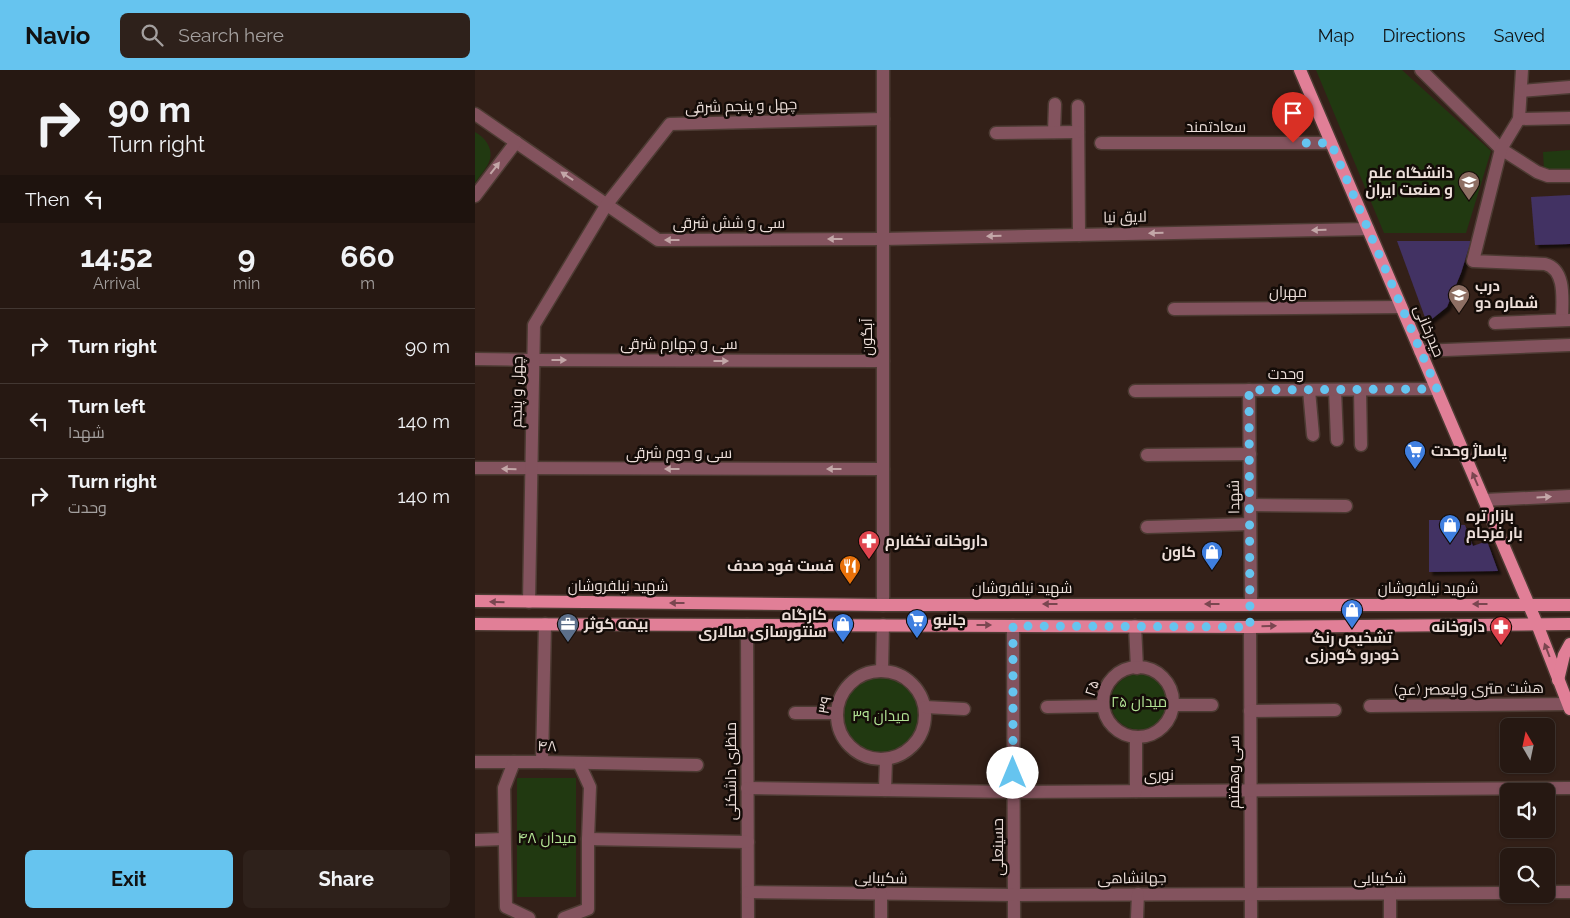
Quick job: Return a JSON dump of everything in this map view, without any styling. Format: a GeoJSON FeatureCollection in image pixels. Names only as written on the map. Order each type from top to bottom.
{"type":"FeatureCollection","features":[{"type":"Feature","properties":{"kind":"main road","name":"حیدرخانی"},"geometry":{"type":"LineString","coordinates":[[1300,70],[1537,624]]}},
{"type":"Feature","properties":{"kind":"main road","name":"شهید نیلفروشان"},"geometry":{"type":"LineString","coordinates":[[475,601],[883,605],[1570,604]]}},
{"type":"Feature","properties":{"kind":"main road"},"geometry":{"type":"LineString","coordinates":[[1250,627],[1251,604]]}},
{"type":"Feature","properties":{"kind":"main road"},"geometry":{"type":"LineString","coordinates":[[883,605],[883,625]]}},
{"type":"Feature","properties":{"kind":"main road"},"geometry":{"type":"LineString","coordinates":[[475,624],[1250,627],[1570,624]]}},
{"type":"Feature","properties":{"kind":"main road"},"geometry":{"type":"LineString","coordinates":[[1537,624],[1569,707]]}},
{"type":"Feature","properties":{"kind":"main road"},"geometry":{"type":"LineString","coordinates":[[1558,680],[1564,655],[1570,644]]}},
{"type":"Feature","properties":{"kind":"street","name":"آبگون"},"geometry":{"type":"LineString","coordinates":[[883,70],[883,605]]}},
{"type":"Feature","properties":{"kind":"street"},"geometry":{"type":"LineString","coordinates":[[1421,70],[1501,149],[1537,172],[1548,176],[1570,176]]}},
{"type":"Feature","properties":{"kind":"street"},"geometry":{"type":"LineString","coordinates":[[1495,323],[1566,320],[1561,280],[1558,271],[1553,266],[1473,261],[1501,149],[1519,120],[1522,70]]}},
{"type":"Feature","properties":{"kind":"street"},"geometry":{"type":"LineString","coordinates":[[1522,91],[1570,87]]}},
{"type":"Feature","properties":{"kind":"street"},"geometry":{"type":"LineString","coordinates":[[1054,132],[1055,104]]}},
{"type":"Feature","properties":{"kind":"street"},"geometry":{"type":"LineString","coordinates":[[1078,106],[1079,235]]}},
{"type":"Feature","properties":{"kind":"street","name":"سی و شش شرقی"},"geometry":{"type":"LineString","coordinates":[[475,114],[658,240],[883,238]]}},
{"type":"Feature","properties":{"kind":"street"},"geometry":{"type":"LineString","coordinates":[[1519,120],[1570,118]]}},
{"type":"Feature","properties":{"kind":"street","name":"چهل و ‍پنجم شرقی"},"geometry":{"type":"LineString","coordinates":[[607,204],[670,124],[883,119]]}},
{"type":"Feature","properties":{"kind":"street"},"geometry":{"type":"LineString","coordinates":[[996,133],[1078,132]]}},
{"type":"Feature","properties":{"kind":"street"},"geometry":{"type":"LineString","coordinates":[[475,196],[516,142]]}},
{"type":"Feature","properties":{"kind":"street","name":"سعادتمند"},"geometry":{"type":"LineString","coordinates":[[1101,143],[1331,143]]}},
{"type":"Feature","properties":{"kind":"street","name":"چهل و پنجم"},"geometry":{"type":"LineString","coordinates":[[529,602],[534,325],[607,204]]}},
{"type":"Feature","properties":{"kind":"street","name":"لایق نیا"},"geometry":{"type":"LineString","coordinates":[[883,238],[1367,228]]}},
{"type":"Feature","properties":{"kind":"street","name":"مهران"},"geometry":{"type":"LineString","coordinates":[[1174,309],[1401,307]]}},
{"type":"Feature","properties":{"kind":"street"},"geometry":{"type":"LineString","coordinates":[[1420,351],[1570,345]]}},
{"type":"Feature","properties":{"kind":"street","name":"سی و چهارم شرقی"},"geometry":{"type":"LineString","coordinates":[[475,359],[883,361]]}},
{"type":"Feature","properties":{"kind":"street","name":"وحدت"},"geometry":{"type":"LineString","coordinates":[[1135,391],[1437,389]]}},
{"type":"Feature","properties":{"kind":"street","name":"شهدا"},"geometry":{"type":"LineString","coordinates":[[1249,390],[1251,604]]}},
{"type":"Feature","properties":{"kind":"street"},"geometry":{"type":"LineString","coordinates":[[1309,390],[1313,435]]}},
{"type":"Feature","properties":{"kind":"street"},"geometry":{"type":"LineString","coordinates":[[1335,390],[1337,440]]}},
{"type":"Feature","properties":{"kind":"street"},"geometry":{"type":"LineString","coordinates":[[1360,390],[1361,445]]}},
{"type":"Feature","properties":{"kind":"street"},"geometry":{"type":"LineString","coordinates":[[1147,455],[1249,454]]}},
{"type":"Feature","properties":{"kind":"street","name":"سی و دوم شرقی"},"geometry":{"type":"LineString","coordinates":[[475,468],[883,469]]}},
{"type":"Feature","properties":{"kind":"street"},"geometry":{"type":"LineString","coordinates":[[1484,500],[1570,496]]}},
{"type":"Feature","properties":{"kind":"street"},"geometry":{"type":"LineString","coordinates":[[1250,505],[1346,506]]}},
{"type":"Feature","properties":{"kind":"street"},"geometry":{"type":"LineString","coordinates":[[1147,527],[1250,524]]}},
{"type":"Feature","properties":{"kind":"street"},"geometry":{"type":"LineString","coordinates":[[542,762],[545,624]]}},
{"type":"Feature","properties":{"kind":"street","name":"منظری داشکنی"},"geometry":{"type":"LineString","coordinates":[[747,625],[748,918]]}},
{"type":"Feature","properties":{"kind":"street"},"geometry":{"type":"LineString","coordinates":[[883,625],[883,670],[897,674],[910,681],[920,693],[925,707],[925,721],[921,734],[913,745],[903,753],[886,760],[885,790]]}},
{"type":"Feature","properties":{"kind":"street","name":"حسینعلی"},"geometry":{"type":"LineString","coordinates":[[1013,626],[1014,918]]}},
{"type":"Feature","properties":{"kind":"street"},"geometry":{"type":"LineString","coordinates":[[1135,626],[1137,668],[1149,669],[1167,683],[1172,693],[1173,705],[1165,724],[1157,731],[1147,736],[1136,737],[1136,791]]}},
{"type":"Feature","properties":{"kind":"street","name":"سی وهفتم"},"geometry":{"type":"LineString","coordinates":[[1250,627],[1251,918]]}},
{"type":"Feature","properties":{"kind":"street","name":"۲۵"},"geometry":{"type":"LineString","coordinates":[[1136,737],[1115,729],[1108,720],[1103,706],[1106,689],[1111,680],[1119,673],[1137,668]]}},
{"type":"Feature","properties":{"kind":"street","name":"۳۹"},"geometry":{"type":"LineString","coordinates":[[883,670],[869,672],[856,678],[846,688],[839,700],[837,713],[838,726],[843,738],[852,748],[863,755],[886,760]]}},
{"type":"Feature","properties":{"kind":"street"},"geometry":{"type":"LineString","coordinates":[[1173,705],[1213,704]]}},
{"type":"Feature","properties":{"kind":"street"},"geometry":{"type":"LineString","coordinates":[[1047,708],[1103,706]]}},
{"type":"Feature","properties":{"kind":"street","name":"هشت متری ولیعصر (عج)"},"geometry":{"type":"LineString","coordinates":[[1370,706],[1569,707]]}},
{"type":"Feature","properties":{"kind":"street"},"geometry":{"type":"LineString","coordinates":[[925,707],[964,709]]}},
{"type":"Feature","properties":{"kind":"street"},"geometry":{"type":"LineString","coordinates":[[1250,711],[1335,710]]}},
{"type":"Feature","properties":{"kind":"street"},"geometry":{"type":"LineString","coordinates":[[795,713],[837,713]]}},
{"type":"Feature","properties":{"kind":"street","name":"۴۸"},"geometry":{"type":"LineString","coordinates":[[475,762],[697,765]]}},
{"type":"Feature","properties":{"kind":"street"},"geometry":{"type":"LineString","coordinates":[[514,762],[504,788],[506,907],[529,918]]}},
{"type":"Feature","properties":{"kind":"street"},"geometry":{"type":"LineString","coordinates":[[564,918],[588,908],[590,787],[579,763]]}},
{"type":"Feature","properties":{"kind":"street","name":"نوری"},"geometry":{"type":"LineString","coordinates":[[747,788],[1014,792],[1570,788]]}},
{"type":"Feature","properties":{"kind":"street"},"geometry":{"type":"LineString","coordinates":[[475,840],[504,839]]}},
{"type":"Feature","properties":{"kind":"street"},"geometry":{"type":"LineString","coordinates":[[588,839],[748,842]]}},
{"type":"Feature","properties":{"kind":"street","name":"شکیبایی"},"geometry":{"type":"LineString","coordinates":[[748,892],[1014,895]]}},
{"type":"Feature","properties":{"kind":"street"},"geometry":{"type":"LineString","coordinates":[[1555,892],[1570,892]]}},
{"type":"Feature","properties":{"kind":"street","name":"شکیبایی"},"geometry":{"type":"LineString","coordinates":[[1251,893],[1500,893]]}},
{"type":"Feature","properties":{"kind":"street","name":"جهانشاهی"},"geometry":{"type":"LineString","coordinates":[[1014,895],[1251,893]]}},
{"type":"Feature","properties":{"kind":"street"},"geometry":{"type":"LineString","coordinates":[[881,894],[881,918]]}},
{"type":"Feature","properties":{"kind":"street"},"geometry":{"type":"LineString","coordinates":[[1137,918],[1138,894]]}},
{"type":"Feature","properties":{"kind":"street"},"geometry":{"type":"LineString","coordinates":[[1390,894],[1391,918]]}},
{"type":"Feature","properties":{"kind":"green space"},"geometry":{"type":"Polygon","coordinates":[[[1316,70],[1402,70],[1491,151],[1466,233],[1384,233],[1316,70]]]}},
{"type":"Feature","properties":{"kind":"green space"},"geometry":{"type":"Polygon","coordinates":[[[475,132],[486,141],[491,154],[488,164],[475,183],[475,132]]]}},
{"type":"Feature","properties":{"kind":"green space"},"geometry":{"type":"Polygon","coordinates":[[[1570,150],[1570,172],[1544,169],[1543,152],[1570,150]]]}},
{"type":"Feature","properties":{"kind":"green space","name":"میدان ۳۹"},"geometry":{"type":"Polygon","coordinates":[[[882,671],[920,693],[921,734],[902,753],[873,757],[852,748],[837,713],[846,688],[882,671]]]}},
{"type":"Feature","properties":{"kind":"green space","name":"میدان ۲۵"},"geometry":{"type":"Polygon","coordinates":[[[1139,674],[1150,676],[1159,682],[1165,691],[1167,702],[1165,713],[1159,722],[1150,728],[1139,730],[1128,728],[1119,722],[1113,713],[1111,702],[1113,691],[1119,682],[1128,676],[1139,674]]]}},
{"type":"Feature","properties":{"kind":"green space","name":"میدان ۴۸"},"geometry":{"type":"Polygon","coordinates":[[[517,778],[576,778],[576,897],[517,897],[517,778]]]}},
{"type":"Feature","properties":{"kind":"building"},"geometry":{"type":"Polygon","coordinates":[[[1570,195],[1570,244],[1535,245],[1531,197],[1570,195]]]}},
{"type":"Feature","properties":{"kind":"building"},"geometry":{"type":"Polygon","coordinates":[[[1397,241],[1471,241],[1461,273],[1447,307],[1427,323],[1397,241]]]}},
{"type":"Feature","properties":{"kind":"building","name":"بازار تره بار فرجام"},"geometry":{"type":"Polygon","coordinates":[[[1429,520],[1446,520],[1446,524],[1465,525],[1473,546],[1487,541],[1498,571],[1429,572],[1429,520]]]}},
{"type":"Feature","properties":{"kind":"place","name":"دانشگاه علم و صنعت ایران"},"geometry":{"type":"Point","coordinates":[1469,201]}},
{"type":"Feature","properties":{"kind":"place","name":"درب شماره دو"},"geometry":{"type":"Point","coordinates":[1459,314]}},
{"type":"Feature","properties":{"kind":"place","name":"پاساژ وحدت"},"geometry":{"type":"Point","coordinates":[1415,470]}},
{"type":"Feature","properties":{"kind":"place","name":"بازار تره بار فرجام"},"geometry":{"type":"Point","coordinates":[1450,544]}},
{"type":"Feature","properties":{"kind":"place","name":"داروخانه تکفارم"},"geometry":{"type":"Point","coordinates":[869,560]}},
{"type":"Feature","properties":{"kind":"place","name":"کاون"},"geometry":{"type":"Point","coordinates":[1212,571]}},
{"type":"Feature","properties":{"kind":"place","name":"فست فود صدف"},"geometry":{"type":"Point","coordinates":[850,585]}},
{"type":"Feature","properties":{"kind":"place","name":"تشخیص رنگ خودرو گودرزی"},"geometry":{"type":"Point","coordinates":[1352,629]}},
{"type":"Feature","properties":{"kind":"place","name":"جانبو"},"geometry":{"type":"Point","coordinates":[917,639]}},
{"type":"Feature","properties":{"kind":"place","name":"بیمه کوثر"},"geometry":{"type":"Point","coordinates":[568,643]}},
{"type":"Feature","properties":{"kind":"place","name":"کارگاه سنتورسازی سالاری"},"geometry":{"type":"Point","coordinates":[843,643]}},
{"type":"Feature","properties":{"kind":"place","name":"داروخانه"},"geometry":{"type":"Point","coordinates":[1501,646]}},
{"type":"Feature","properties":{"kind":"route"},"geometry":{"type":"LineString","coordinates":[[1013,773],[1013,626],[1250,627],[1249,390],[1437,389],[1331,143],[1293,143]]}}]}
